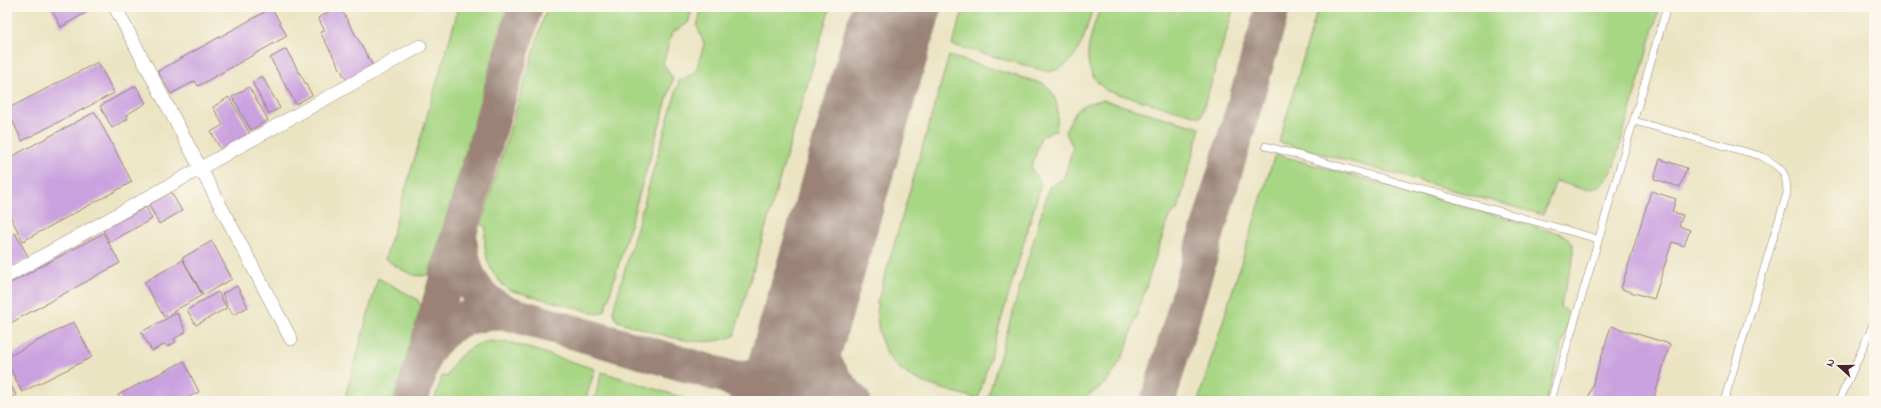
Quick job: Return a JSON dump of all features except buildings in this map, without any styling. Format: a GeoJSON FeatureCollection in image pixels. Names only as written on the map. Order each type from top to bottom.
{"type":"FeatureCollection","features":[{"type":"Feature","properties":{"kind":"street"},"geometry":{"type":"LineString","coordinates":[[115,7],[291,339]]}},
{"type":"Feature","properties":{"kind":"street"},"geometry":{"type":"LineString","coordinates":[[7,276],[420,46]]}},
{"type":"Feature","properties":{"kind":"lane"},"geometry":{"type":"LineString","coordinates":[[1551,401],[1667,7]]}},
{"type":"Feature","properties":{"kind":"lane"},"geometry":{"type":"LineString","coordinates":[[1634,121],[1761,156],[1778,166],[1787,178],[1787,193],[1724,401]]}},
{"type":"Feature","properties":{"kind":"lane"},"geometry":{"type":"LineString","coordinates":[[1266,146],[1598,238]]}},
{"type":"Feature","properties":{"kind":"lane"},"geometry":{"type":"LineString","coordinates":[[1839,401],[1874,323]]}},
{"type":"Feature","properties":{"kind":"green space"},"geometry":{"type":"Polygon","coordinates":[[[459,7],[509,7],[429,274],[417,276],[400,269],[385,259],[459,7]]]}},
{"type":"Feature","properties":{"kind":"green space"},"geometry":{"type":"Polygon","coordinates":[[[547,7],[693,7],[688,23],[672,33],[663,63],[673,79],[605,311],[598,314],[509,290],[491,270],[486,254],[486,227],[481,225],[547,7]]]}},
{"type":"Feature","properties":{"kind":"green space"},"geometry":{"type":"Polygon","coordinates":[[[702,7],[830,7],[734,336],[705,342],[690,341],[661,335],[617,321],[613,311],[679,81],[696,72],[704,44],[697,26],[702,7]]]}},
{"type":"Feature","properties":{"kind":"green space"},"geometry":{"type":"Polygon","coordinates":[[[964,7],[1093,7],[1080,47],[1068,63],[1059,69],[1049,72],[952,45],[964,7]]]}},
{"type":"Feature","properties":{"kind":"green space"},"geometry":{"type":"Polygon","coordinates":[[[1100,7],[1234,7],[1201,117],[1107,91],[1097,82],[1091,72],[1088,62],[1088,52],[1100,7]]]}},
{"type":"Feature","properties":{"kind":"green space"},"geometry":{"type":"Polygon","coordinates":[[[1318,7],[1660,7],[1613,169],[1601,185],[1595,188],[1582,189],[1556,181],[1543,215],[1279,142],[1318,7]]]}},
{"type":"Feature","properties":{"kind":"green space"},"geometry":{"type":"Polygon","coordinates":[[[949,56],[1044,84],[1053,94],[1057,105],[1058,117],[1056,130],[1041,137],[1031,168],[1041,184],[978,399],[920,381],[905,372],[893,361],[884,347],[878,328],[877,303],[949,56]]]}},
{"type":"Feature","properties":{"kind":"green space"},"geometry":{"type":"Polygon","coordinates":[[[1103,100],[1200,128],[1178,209],[1169,216],[1126,349],[1107,382],[1081,401],[987,401],[1049,187],[1064,178],[1073,147],[1065,132],[1078,109],[1088,103],[1103,100]]]}},
{"type":"Feature","properties":{"kind":"green space"},"geometry":{"type":"Polygon","coordinates":[[[1275,154],[1562,234],[1573,244],[1573,260],[1560,307],[1571,313],[1546,401],[1198,401],[1275,154]]]}},
{"type":"Feature","properties":{"kind":"green space"},"geometry":{"type":"Polygon","coordinates":[[[378,278],[417,299],[421,306],[394,401],[344,401],[378,278]]]}},
{"type":"Feature","properties":{"kind":"green space"},"geometry":{"type":"Polygon","coordinates":[[[490,341],[512,343],[595,369],[585,401],[434,401],[442,376],[447,377],[454,364],[469,349],[490,341]]]}},
{"type":"Feature","properties":{"kind":"green space"},"geometry":{"type":"Polygon","coordinates":[[[602,372],[684,398],[692,401],[594,401],[602,372]]]}},
{"type":"Feature","properties":{"kind":"taxiway"},"geometry":{"type":"LineString","coordinates":[[411,401],[525,7]]}},
{"type":"Feature","properties":{"kind":"taxiway"},"geometry":{"type":"LineString","coordinates":[[1158,401],[1273,7]]}},
{"type":"Feature","properties":{"kind":"taxiway"},"geometry":{"type":"LineString","coordinates":[[459,236],[463,261],[473,285],[486,300],[508,313]]}},
{"type":"Feature","properties":{"kind":"taxiway"},"geometry":{"type":"LineString","coordinates":[[817,281],[815,316],[818,346],[830,373],[853,401]]}},
{"type":"Feature","properties":{"kind":"taxiway"},"geometry":{"type":"LineString","coordinates":[[425,353],[442,333],[460,321],[481,315],[508,313],[728,377],[752,393],[758,401]]}},
{"type":"Feature","properties":{"kind":"taxiway"},"geometry":{"type":"LineString","coordinates":[[728,377],[758,377],[769,373],[778,367],[786,359],[792,349],[804,323]]}},
{"type":"Feature","properties":{"kind":"runway"},"geometry":{"type":"LineString","coordinates":[[782,401],[897,7]]}}]}
